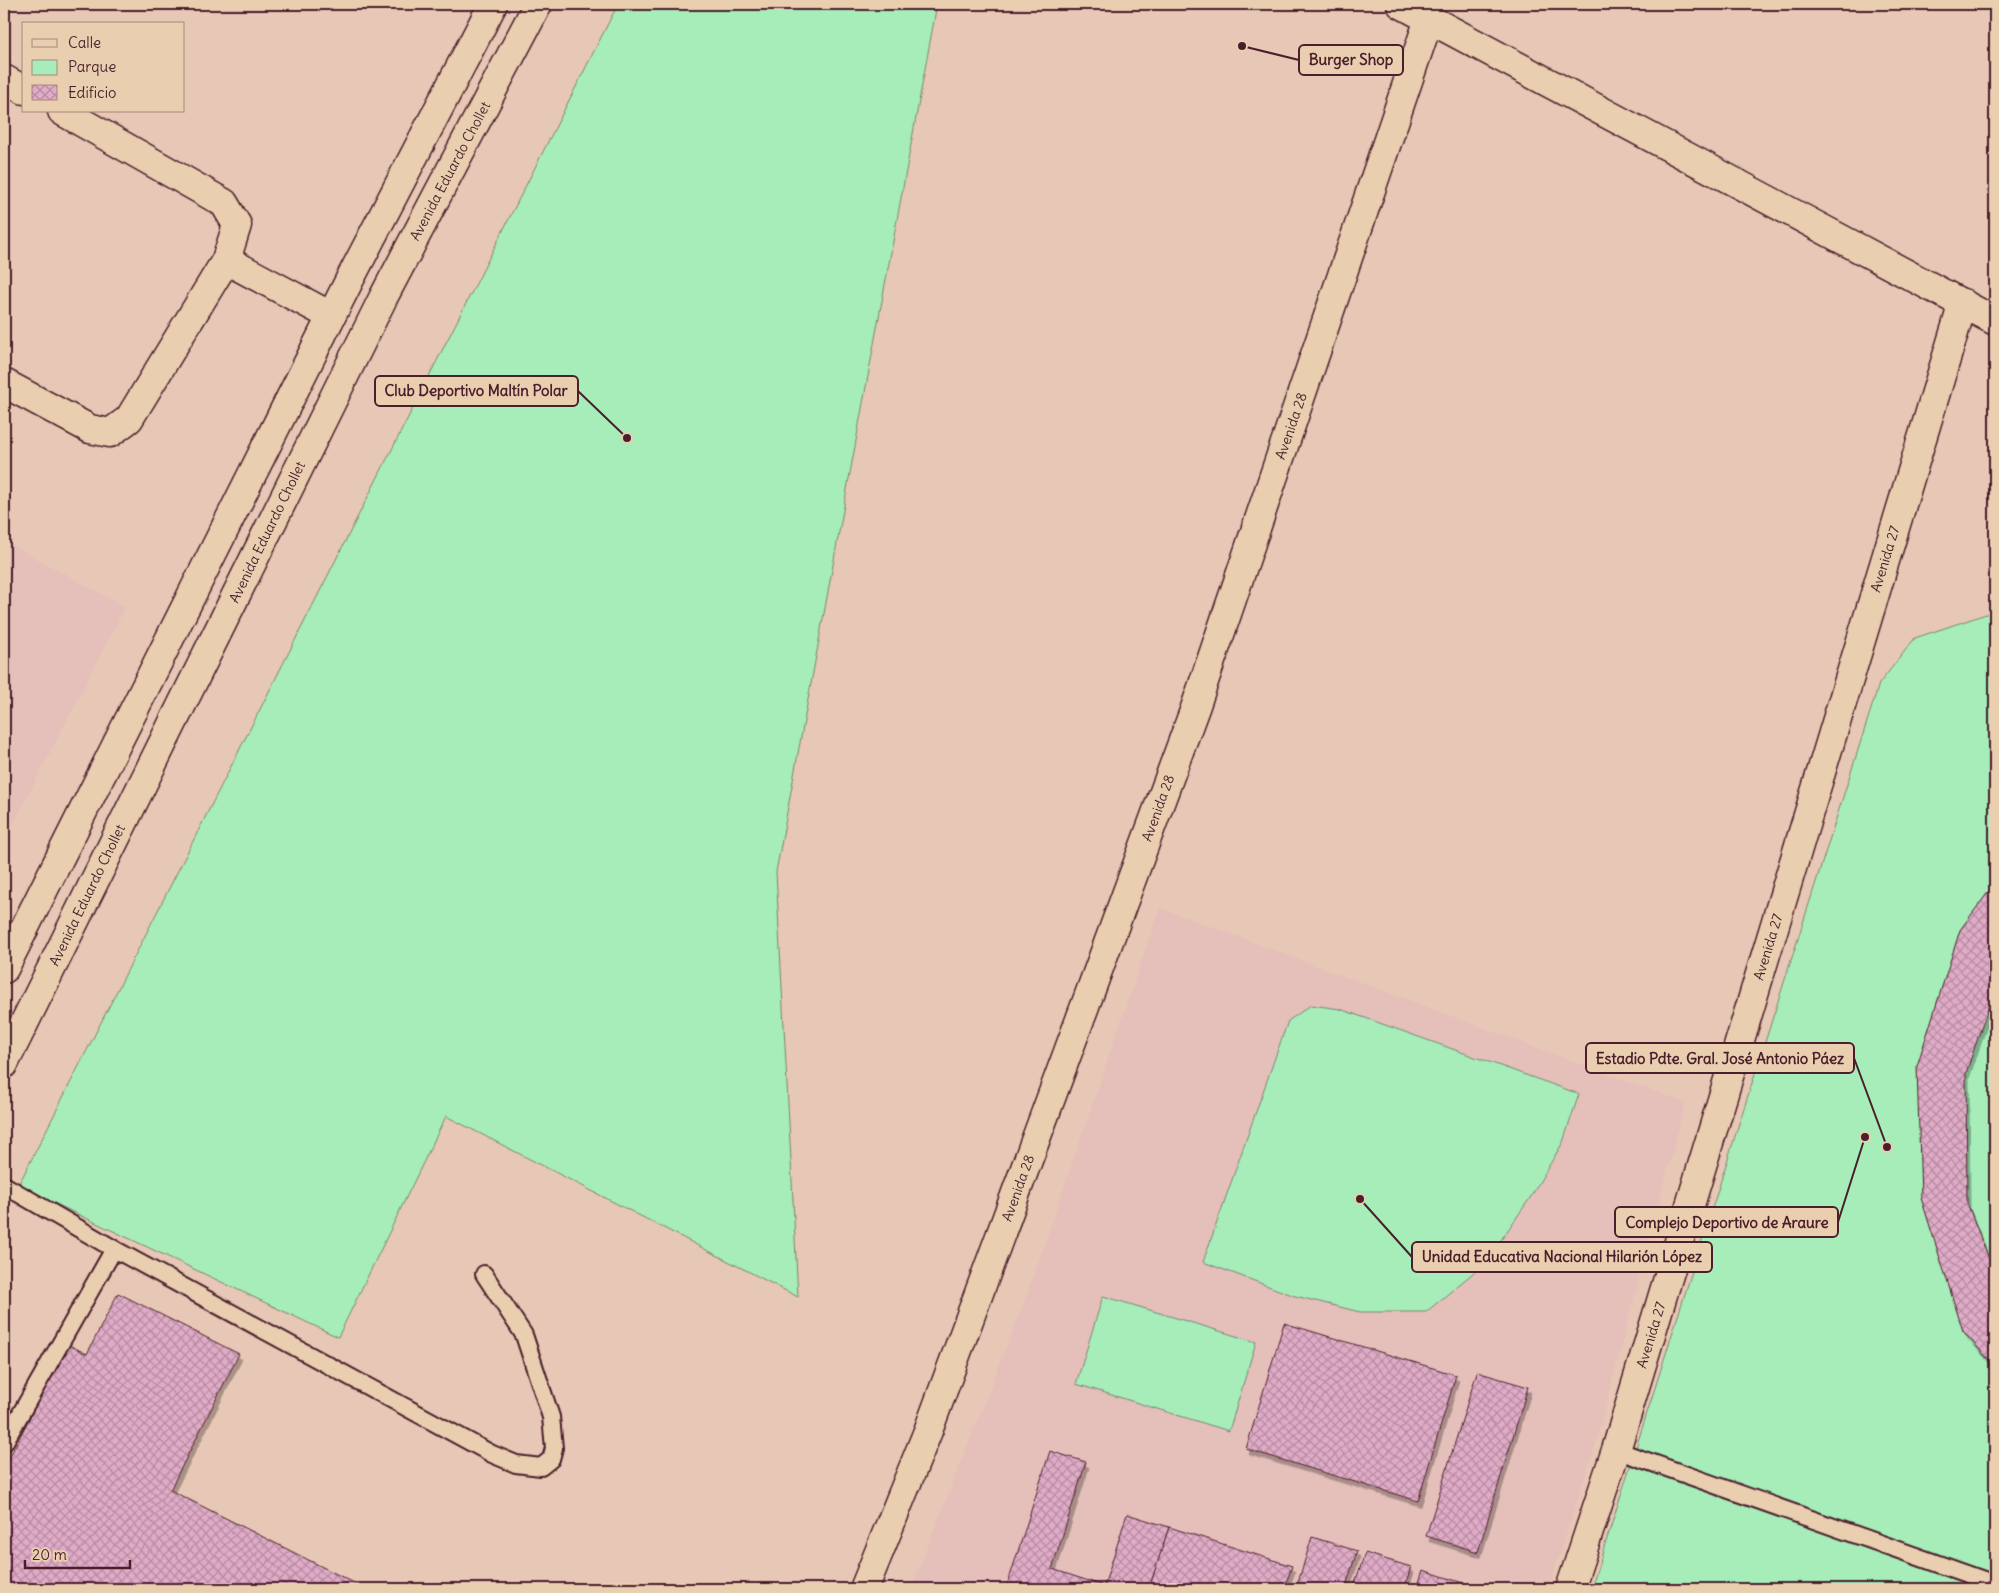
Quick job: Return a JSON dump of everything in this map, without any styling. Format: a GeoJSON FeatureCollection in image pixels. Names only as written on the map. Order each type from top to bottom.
{"type":"FeatureCollection","features":[{"type":"Feature","properties":{"kind":"street"},"geometry":{"type":"LineString","coordinates":[[4,969],[331,316],[493,4]]}},
{"type":"Feature","properties":{"kind":"street","name":"Avenida Eduardo Chollet"},"geometry":{"type":"LineString","coordinates":[[4,1064],[383,298],[538,4]]}},
{"type":"Feature","properties":{"kind":"street"},"geometry":{"type":"LineString","coordinates":[[1401,4],[1995,321]]}},
{"type":"Feature","properties":{"kind":"street","name":"Avenida 28"},"geometry":{"type":"LineString","coordinates":[[864,1589],[928,1431],[1195,708],[1429,19]]}},
{"type":"Feature","properties":{"kind":"street"},"geometry":{"type":"LineString","coordinates":[[4,79],[22,89]]}},
{"type":"Feature","properties":{"kind":"street"},"geometry":{"type":"LineString","coordinates":[[4,383],[90,428],[110,433],[129,419],[226,260],[237,225],[224,202],[64,112]]}},
{"type":"Feature","properties":{"kind":"street"},"geometry":{"type":"LineString","coordinates":[[226,260],[331,316]]}},
{"type":"Feature","properties":{"kind":"street","name":"Avenida 27"},"geometry":{"type":"LineString","coordinates":[[1570,1589],[1616,1450],[1963,303]]}},
{"type":"Feature","properties":{"kind":"lane"},"geometry":{"type":"LineString","coordinates":[[4,1185],[114,1249],[492,1454],[516,1464],[541,1468],[551,1459],[554,1448],[551,1417],[524,1335],[484,1274]]}},
{"type":"Feature","properties":{"kind":"lane"},"geometry":{"type":"LineString","coordinates":[[4,1443],[114,1249]]}},
{"type":"Feature","properties":{"kind":"lane"},"geometry":{"type":"LineString","coordinates":[[1616,1450],[1995,1584]]}},
{"type":"Feature","properties":{"kind":"shaded area"},"geometry":{"type":"Polygon","coordinates":[[[4,541],[125,607],[4,842],[4,541]]]}},
{"type":"Feature","properties":{"kind":"shaded area"},"geometry":{"type":"Polygon","coordinates":[[[1160,908],[1685,1103],[1594,1449],[1548,1589],[911,1589],[1027,1295],[1160,908]]]}},
{"type":"Feature","properties":{"kind":"green space"},"geometry":{"type":"Polygon","coordinates":[[[618,4],[937,4],[776,872],[798,1297],[446,1116],[338,1337],[18,1186],[618,4]]]}},
{"type":"Feature","properties":{"kind":"green space"},"geometry":{"type":"Polygon","coordinates":[[[1995,611],[1995,1589],[1591,1589],[1879,684],[1915,638],[1995,611]]]}},
{"type":"Feature","properties":{"kind":"green space"},"geometry":{"type":"Polygon","coordinates":[[[1311,1005],[1340,1009],[1579,1094],[1563,1142],[1530,1198],[1485,1263],[1426,1312],[1360,1312],[1295,1296],[1203,1262],[1288,1021],[1311,1005]]]}},
{"type":"Feature","properties":{"kind":"green space"},"geometry":{"type":"Polygon","coordinates":[[[1103,1296],[1256,1342],[1229,1431],[1076,1384],[1103,1296]]]}},
{"type":"Feature","properties":{"kind":"building"},"geometry":{"type":"Polygon","coordinates":[[[1995,883],[1995,988],[1966,1073],[1967,1203],[1995,1274],[1995,1367],[1963,1331],[1921,1198],[1917,1066],[1960,930],[1995,883]]]}},
{"type":"Feature","properties":{"kind":"building"},"geometry":{"type":"Polygon","coordinates":[[[118,1293],[239,1354],[170,1490],[366,1589],[4,1589],[4,1468],[67,1344],[87,1354],[118,1293]]]}},
{"type":"Feature","properties":{"kind":"building"},"geometry":{"type":"Polygon","coordinates":[[[1284,1323],[1456,1375],[1418,1501],[1246,1449],[1284,1323]]]}},
{"type":"Feature","properties":{"kind":"building"},"geometry":{"type":"Polygon","coordinates":[[[1477,1372],[1528,1387],[1478,1552],[1426,1536],[1477,1372]]]}},
{"type":"Feature","properties":{"kind":"building"},"geometry":{"type":"Polygon","coordinates":[[[1050,1451],[1086,1462],[1052,1569],[1104,1586],[1127,1514],[1169,1527],[1149,1589],[1006,1589],[1050,1451]]]}},
{"type":"Feature","properties":{"kind":"building"},"geometry":{"type":"Polygon","coordinates":[[[1169,1527],[1292,1566],[1284,1589],[1149,1589],[1169,1527]]]}},
{"type":"Feature","properties":{"kind":"building"},"geometry":{"type":"Polygon","coordinates":[[[1312,1537],[1357,1551],[1345,1589],[1296,1589],[1312,1537]]]}},
{"type":"Feature","properties":{"kind":"building"},"geometry":{"type":"Polygon","coordinates":[[[1365,1553],[1411,1567],[1404,1589],[1353,1589],[1365,1553]]]}},
{"type":"Feature","properties":{"kind":"building"},"geometry":{"type":"Polygon","coordinates":[[[1423,1570],[1466,1584],[1464,1589],[1417,1589],[1423,1570]]]}},
{"type":"Feature","properties":{"kind":"place","name":"Burger Shop"},"geometry":{"type":"Point","coordinates":[1242,46]}},
{"type":"Feature","properties":{"kind":"place","name":"Club Deportivo Maltín Polar"},"geometry":{"type":"Point","coordinates":[627,438]}},
{"type":"Feature","properties":{"kind":"place","name":"Complejo Deportivo de Araure"},"geometry":{"type":"Point","coordinates":[1865,1137]}},
{"type":"Feature","properties":{"kind":"place","name":"Estadio Pdte. Gral. José Antonio Páez"},"geometry":{"type":"Point","coordinates":[1887,1147]}},
{"type":"Feature","properties":{"kind":"place","name":"Unidad Educativa Nacional Hilarión López"},"geometry":{"type":"Point","coordinates":[1360,1199]}}]}
